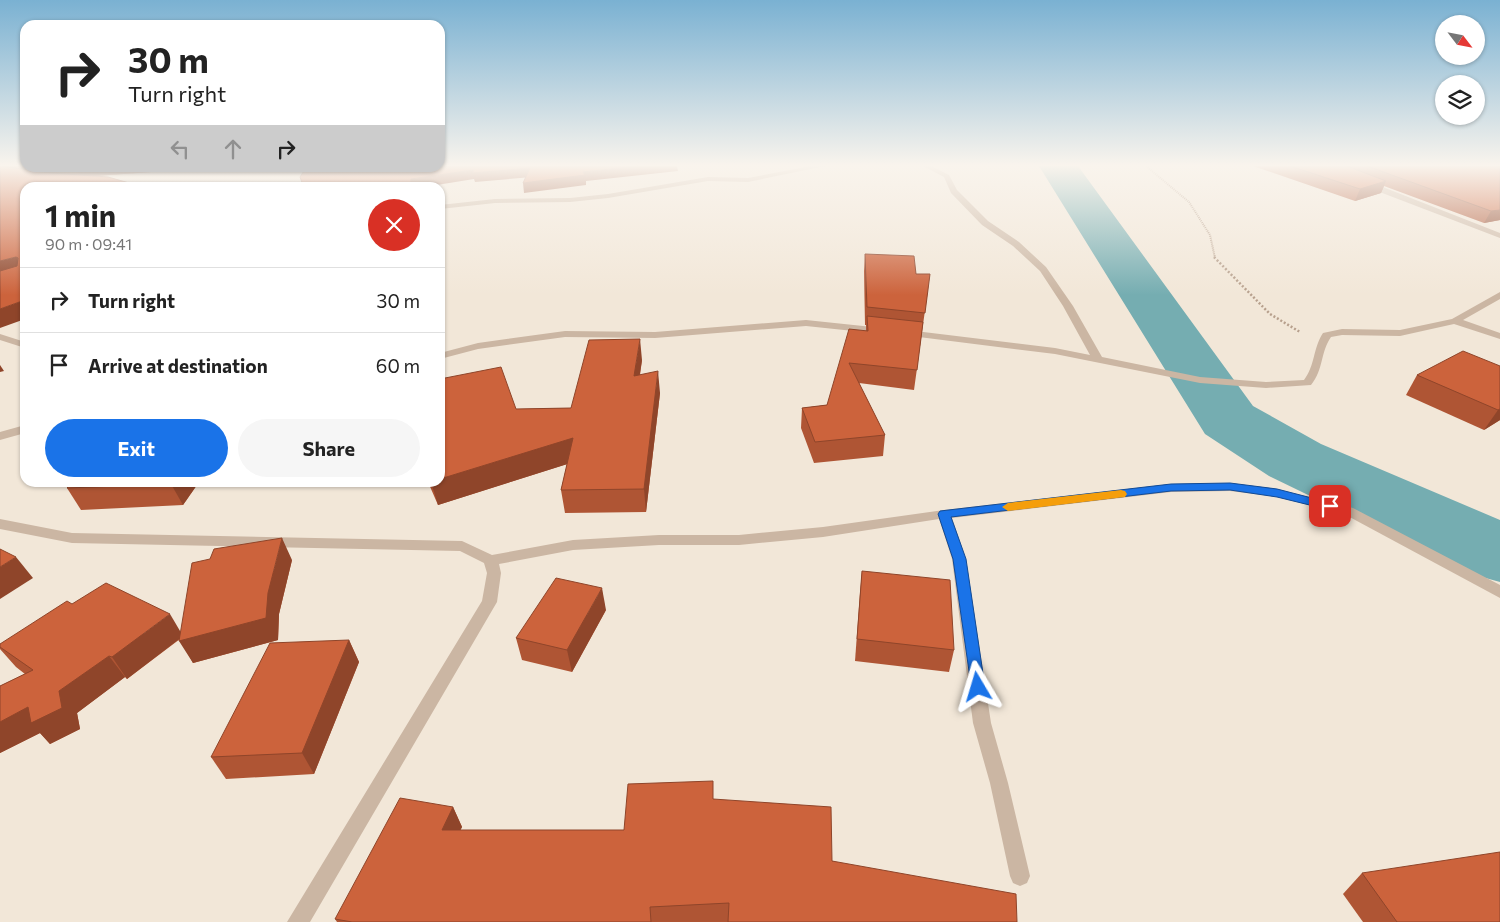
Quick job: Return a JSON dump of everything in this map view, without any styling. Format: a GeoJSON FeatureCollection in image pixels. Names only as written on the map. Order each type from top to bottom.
{"type":"FeatureCollection","features":[{"type":"Feature","properties":{"kind":"street"},"geometry":{"type":"LineString","coordinates":[[972,209],[985,222],[1016,244],[1043,269],[1068,306],[1098,359]]}},
{"type":"Feature","properties":{"kind":"street"},"geometry":{"type":"LineString","coordinates":[[1431,209],[1500,236]]}},
{"type":"Feature","properties":{"kind":"street"},"geometry":{"type":"LineString","coordinates":[[445,355],[478,346],[565,334],[655,335],[806,323],[1055,350],[1200,380],[1266,385],[1308,383],[1316,374],[1320,344],[1327,335],[1342,332],[1400,333],[1455,322],[1500,296]]}},
{"type":"Feature","properties":{"kind":"street"},"geometry":{"type":"LineString","coordinates":[[1455,322],[1500,336]]}},
{"type":"Feature","properties":{"kind":"street"},"geometry":{"type":"LineString","coordinates":[[0,337],[20,343]]}},
{"type":"Feature","properties":{"kind":"street"},"geometry":{"type":"LineString","coordinates":[[0,436],[20,430]]}},
{"type":"Feature","properties":{"kind":"street"},"geometry":{"type":"LineString","coordinates":[[0,524],[72,538],[225,540],[340,545],[462,546],[491,560],[572,545],[659,540],[739,540],[823,532],[944,514],[1171,488],[1230,486],[1277,493],[1348,511],[1500,592]]}},
{"type":"Feature","properties":{"kind":"street"},"geometry":{"type":"LineString","coordinates":[[944,514],[959,559],[982,723],[999,783],[1020,876]]}},
{"type":"Feature","properties":{"kind":"street"},"geometry":{"type":"LineString","coordinates":[[298,922],[489,602],[494,573],[491,560]]}},
{"type":"Feature","properties":{"kind":"path"},"geometry":{"type":"LineString","coordinates":[[1193,209],[1210,235],[1214,257],[1270,314],[1320,344]]}},
{"type":"Feature","properties":{"kind":"building"},"geometry":{"type":"Polygon","coordinates":[[[0,209],[20,209],[20,302],[0,309],[0,271],[17,266],[18,258],[0,261],[0,209]]]}},
{"type":"Feature","properties":{"kind":"building"},"geometry":{"type":"Polygon","coordinates":[[[1486,209],[1500,209],[1500,210],[1491,211],[1486,209]]]}},
{"type":"Feature","properties":{"kind":"building"},"geometry":{"type":"Polygon","coordinates":[[[865,254],[914,256],[916,274],[930,274],[925,313],[867,307],[865,254]]]}},
{"type":"Feature","properties":{"kind":"building"},"geometry":{"type":"Polygon","coordinates":[[[867,316],[923,322],[917,370],[849,363],[885,435],[815,442],[802,408],[827,405],[849,329],[868,331],[867,316]]]}},
{"type":"Feature","properties":{"kind":"building"},"geometry":{"type":"Polygon","coordinates":[[[640,339],[634,376],[658,371],[644,489],[561,490],[573,438],[445,477],[445,378],[501,367],[516,409],[571,408],[589,340],[640,339]]]}},
{"type":"Feature","properties":{"kind":"building"},"geometry":{"type":"Polygon","coordinates":[[[1463,351],[1500,366],[1500,409],[1498,410],[1417,375],[1463,351]]]}},
{"type":"Feature","properties":{"kind":"building"},"geometry":{"type":"Polygon","coordinates":[[[282,538],[268,593],[266,618],[179,641],[192,563],[210,559],[214,549],[282,538]]]}},
{"type":"Feature","properties":{"kind":"building"},"geometry":{"type":"Polygon","coordinates":[[[0,549],[16,557],[0,567],[0,549]]]}},
{"type":"Feature","properties":{"kind":"building"},"geometry":{"type":"Polygon","coordinates":[[[862,571],[950,580],[954,650],[857,639],[862,571]]]}},
{"type":"Feature","properties":{"kind":"building"},"geometry":{"type":"Polygon","coordinates":[[[556,578],[602,588],[567,650],[516,638],[556,578]]]}},
{"type":"Feature","properties":{"kind":"building"},"geometry":{"type":"Polygon","coordinates":[[[106,583],[170,614],[112,657],[109,656],[59,691],[62,708],[31,723],[28,707],[0,722],[0,686],[33,670],[0,647],[0,644],[67,601],[72,604],[106,583]]]}},
{"type":"Feature","properties":{"kind":"building"},"geometry":{"type":"Polygon","coordinates":[[[349,640],[302,753],[211,757],[270,643],[349,640]]]}},
{"type":"Feature","properties":{"kind":"building"},"geometry":{"type":"Polygon","coordinates":[[[713,781],[713,799],[831,807],[832,861],[1016,894],[1017,922],[728,922],[729,903],[650,907],[651,922],[352,922],[335,919],[400,798],[453,807],[442,830],[624,830],[628,784],[713,781]]]}},
{"type":"Feature","properties":{"kind":"building"},"geometry":{"type":"Polygon","coordinates":[[[1500,852],[1500,922],[1397,922],[1362,873],[1500,852]]]}},
{"type":"Feature","properties":{"kind":"waterway"},"geometry":{"type":"LineString","coordinates":[[1086,209],[1229,420],[1295,460],[1500,553]]}},
{"type":"Feature","properties":{"kind":"slow traffic"},"geometry":{"type":"LineString","coordinates":[[1008,507],[1121,494]]}},
{"type":"Feature","properties":{"kind":"route"},"geometry":{"type":"LineString","coordinates":[[978,687],[959,559],[944,514],[1171,488],[1230,486],[1277,493],[1330,506]]}}]}
